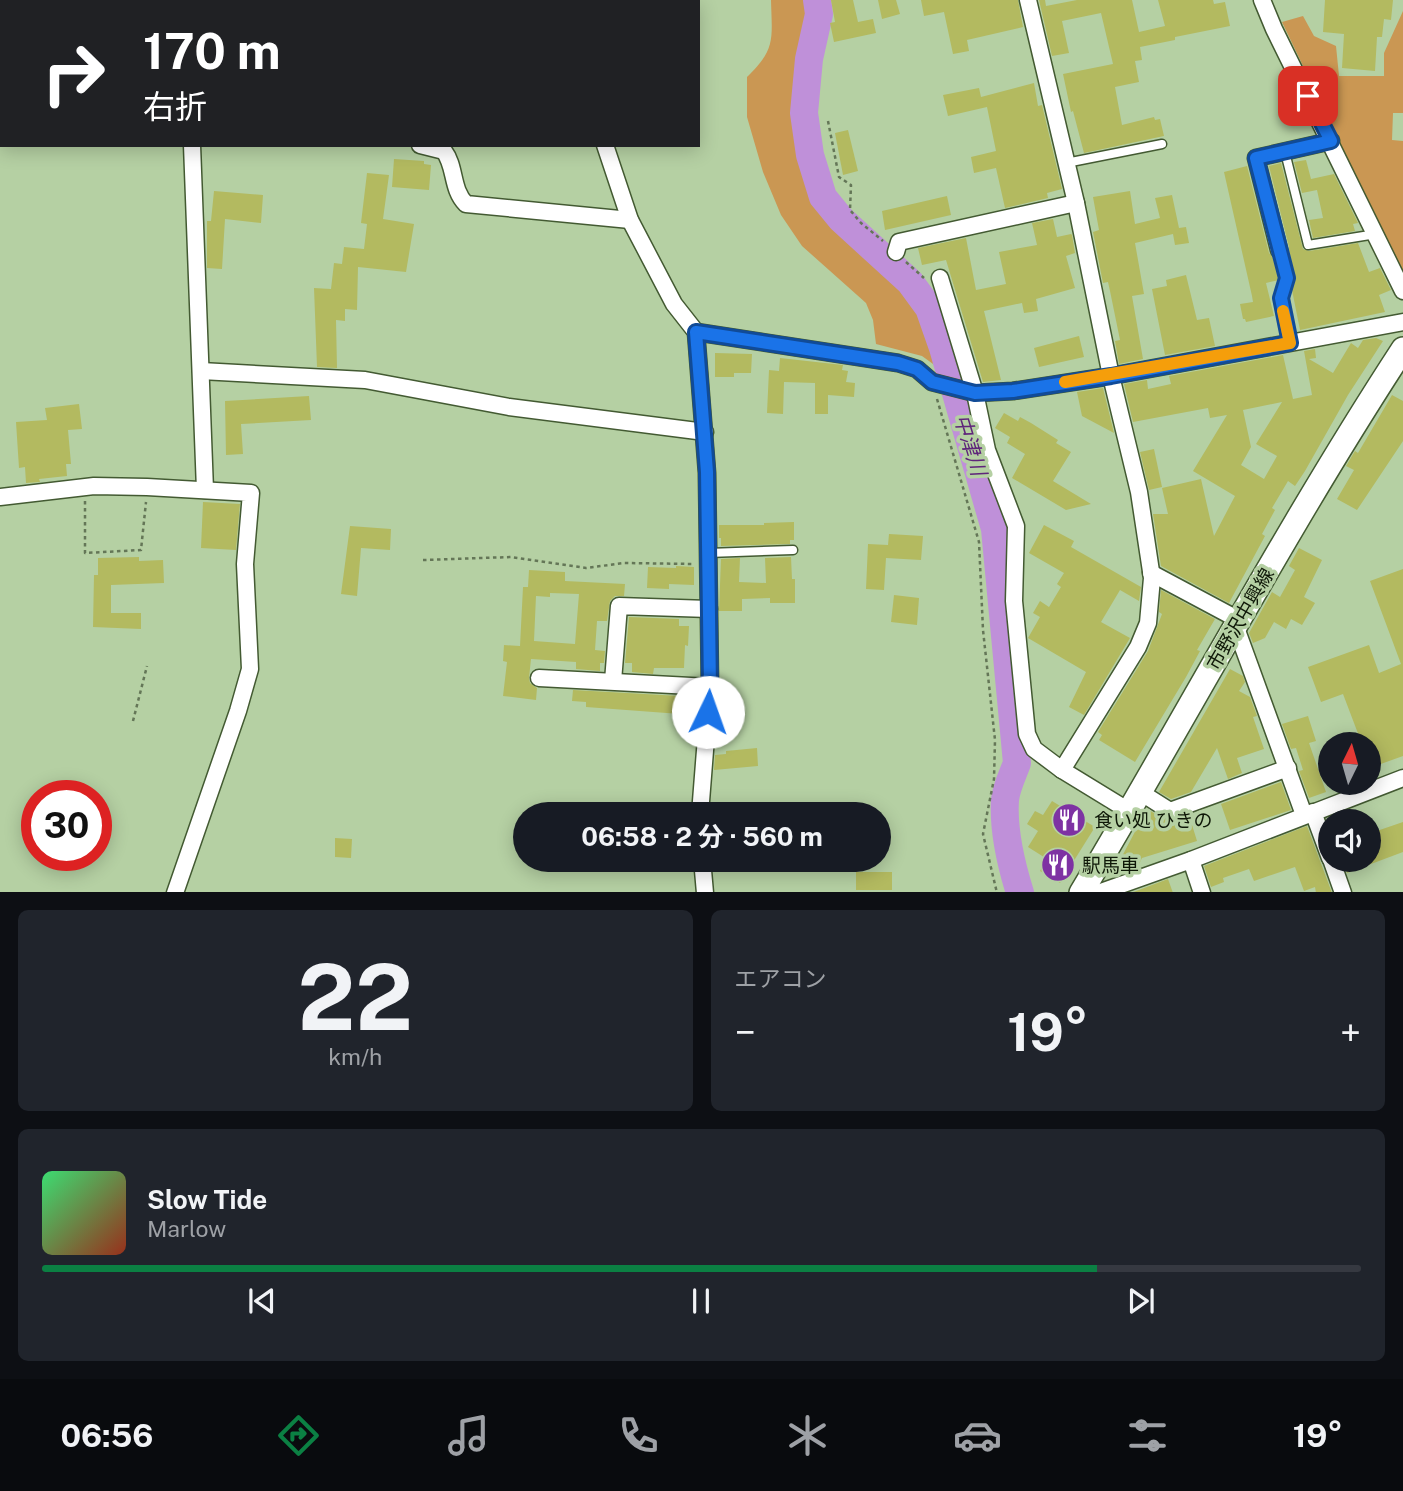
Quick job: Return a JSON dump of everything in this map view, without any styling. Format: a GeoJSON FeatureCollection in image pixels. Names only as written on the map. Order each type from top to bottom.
{"type":"FeatureCollection","features":[{"type":"Feature","properties":{"kind":"main road","name":"市野沢中興線"},"geometry":{"type":"LineString","coordinates":[[1082,892],[1237,622],[1403,349]]}},
{"type":"Feature","properties":{"kind":"street"},"geometry":{"type":"LineString","coordinates":[[1028,0],[1076,203],[1111,376],[1142,506],[1151,573],[1148,623],[1139,647],[1062,770]]}},
{"type":"Feature","properties":{"kind":"street"},"geometry":{"type":"LineString","coordinates":[[1262,0],[1403,291]]}},
{"type":"Feature","properties":{"kind":"street"},"geometry":{"type":"LineString","coordinates":[[1279,250],[1256,158],[1331,141]]}},
{"type":"Feature","properties":{"kind":"street"},"geometry":{"type":"LineString","coordinates":[[192,147],[205,490]]}},
{"type":"Feature","properties":{"kind":"street"},"geometry":{"type":"LineString","coordinates":[[428,147],[444,151],[453,168],[459,197],[466,204],[630,220]]}},
{"type":"Feature","properties":{"kind":"street"},"geometry":{"type":"LineString","coordinates":[[606,147],[630,220],[674,304],[696,332],[705,432],[710,687],[701,802]]}},
{"type":"Feature","properties":{"kind":"street"},"geometry":{"type":"LineString","coordinates":[[896,252],[899,242],[1076,203]]}},
{"type":"Feature","properties":{"kind":"street"},"geometry":{"type":"LineString","coordinates":[[940,278],[975,393],[987,450],[1016,526],[1014,601],[1027,734],[1034,748],[1062,770],[1135,802],[1170,811],[1288,768]]}},
{"type":"Feature","properties":{"kind":"street"},"geometry":{"type":"LineString","coordinates":[[696,332],[898,363],[917,369],[932,382],[975,393],[1013,391],[1111,376],[1403,322]]}},
{"type":"Feature","properties":{"kind":"street"},"geometry":{"type":"LineString","coordinates":[[201,371],[365,380],[509,407],[705,432]]}},
{"type":"Feature","properties":{"kind":"street"},"geometry":{"type":"LineString","coordinates":[[0,497],[85,487],[147,486],[251,493],[245,564],[250,669],[238,711],[174,892]]}},
{"type":"Feature","properties":{"kind":"street"},"geometry":{"type":"LineString","coordinates":[[1151,573],[1237,622],[1288,768],[1318,833]]}},
{"type":"Feature","properties":{"kind":"street"},"geometry":{"type":"LineString","coordinates":[[613,681],[619,606],[709,609]]}},
{"type":"Feature","properties":{"kind":"street"},"geometry":{"type":"LineString","coordinates":[[539,678],[710,687]]}},
{"type":"Feature","properties":{"kind":"street"},"geometry":{"type":"LineString","coordinates":[[1098,892],[1191,860],[1403,778]]}},
{"type":"Feature","properties":{"kind":"street"},"geometry":{"type":"LineString","coordinates":[[1191,860],[1202,892]]}},
{"type":"Feature","properties":{"kind":"street"},"geometry":{"type":"LineString","coordinates":[[703,872],[705,892]]}},
{"type":"Feature","properties":{"kind":"street"},"geometry":{"type":"LineString","coordinates":[[1335,872],[1343,892]]}},
{"type":"Feature","properties":{"kind":"lane"},"geometry":{"type":"LineString","coordinates":[[1066,163],[1162,144]]}},
{"type":"Feature","properties":{"kind":"lane"},"geometry":{"type":"LineString","coordinates":[[1285,152],[1308,245],[1376,234]]}},
{"type":"Feature","properties":{"kind":"lane"},"geometry":{"type":"LineString","coordinates":[[1279,250],[1287,278],[1281,298],[1290,343]]}},
{"type":"Feature","properties":{"kind":"lane"},"geometry":{"type":"LineString","coordinates":[[708,559],[793,551]]}},
{"type":"Feature","properties":{"kind":"path"},"geometry":{"type":"LineString","coordinates":[[828,121],[839,177],[851,185],[850,210],[861,223],[927,281],[940,278]]}},
{"type":"Feature","properties":{"kind":"path"},"geometry":{"type":"LineString","coordinates":[[932,382],[979,542],[983,630],[995,740],[994,779],[983,834],[997,892]]}},
{"type":"Feature","properties":{"kind":"path"},"geometry":{"type":"LineString","coordinates":[[85,487],[85,553],[141,550],[147,486]]}},
{"type":"Feature","properties":{"kind":"path"},"geometry":{"type":"LineString","coordinates":[[423,560],[511,557],[586,568],[624,563],[708,559]]}},
{"type":"Feature","properties":{"kind":"path"},"geometry":{"type":"LineString","coordinates":[[133,721],[147,666]]}},
{"type":"Feature","properties":{"kind":"shaded area"},"geometry":{"type":"Polygon","coordinates":[[[771,0],[810,0],[800,47],[794,107],[802,164],[827,218],[908,289],[924,312],[940,369],[922,356],[876,344],[873,320],[866,303],[802,246],[781,215],[763,172],[747,117],[747,77],[768,51],[772,25],[771,0]]]}},
{"type":"Feature","properties":{"kind":"shaded area"},"geometry":{"type":"Polygon","coordinates":[[[1403,11],[1403,113],[1393,113],[1392,140],[1403,141],[1403,275],[1282,22],[1303,16],[1314,36],[1336,46],[1339,76],[1384,76],[1384,53],[1403,11]]]}},
{"type":"Feature","properties":{"kind":"building"},"geometry":{"type":"Polygon","coordinates":[[[831,0],[853,0],[858,22],[873,19],[876,33],[834,42],[830,23],[835,22],[831,0]]]}},
{"type":"Feature","properties":{"kind":"building"},"geometry":{"type":"Polygon","coordinates":[[[878,0],[896,0],[900,14],[882,19],[878,0]]]}},
{"type":"Feature","properties":{"kind":"building"},"geometry":{"type":"Polygon","coordinates":[[[921,0],[1018,0],[1023,27],[967,40],[969,51],[953,54],[944,12],[924,16],[921,0]]]}},
{"type":"Feature","properties":{"kind":"building"},"geometry":{"type":"Polygon","coordinates":[[[1039,0],[1045,0],[1046,6],[1077,0],[1132,0],[1139,32],[1165,26],[1158,0],[1213,0],[1214,4],[1225,2],[1230,26],[1140,47],[1142,60],[1135,61],[1139,82],[1115,87],[1122,125],[1154,117],[1155,120],[1160,119],[1164,136],[1084,153],[1063,74],[1113,64],[1101,13],[1062,21],[1069,53],[1052,56],[1039,0]]]}},
{"type":"Feature","properties":{"kind":"building"},"geometry":{"type":"Polygon","coordinates":[[[1325,0],[1393,0],[1391,20],[1384,19],[1382,37],[1377,37],[1375,71],[1342,68],[1344,34],[1323,32],[1325,0]]]}},
{"type":"Feature","properties":{"kind":"building"},"geometry":{"type":"Polygon","coordinates":[[[1034,83],[1038,106],[1042,105],[1062,189],[1047,193],[1048,198],[1005,208],[996,168],[974,173],[971,157],[996,151],[987,107],[948,116],[943,95],[979,88],[981,97],[1034,83]]]}},
{"type":"Feature","properties":{"kind":"building"},"geometry":{"type":"Polygon","coordinates":[[[848,130],[858,171],[843,175],[835,133],[848,130]]]}},
{"type":"Feature","properties":{"kind":"building"},"geometry":{"type":"Polygon","coordinates":[[[394,159],[424,161],[424,164],[431,165],[429,190],[392,187],[394,159]]]}},
{"type":"Feature","properties":{"kind":"building"},"geometry":{"type":"Polygon","coordinates":[[[1306,160],[1311,179],[1334,174],[1358,223],[1353,224],[1355,231],[1313,238],[1309,220],[1323,218],[1317,190],[1302,193],[1294,162],[1306,160]]]}},
{"type":"Feature","properties":{"kind":"building"},"geometry":{"type":"Polygon","coordinates":[[[1281,163],[1303,249],[1309,251],[1358,243],[1369,272],[1380,268],[1391,290],[1379,295],[1385,312],[1300,330],[1291,285],[1293,276],[1288,256],[1289,247],[1269,166],[1281,163]]]}},
{"type":"Feature","properties":{"kind":"building"},"geometry":{"type":"Polygon","coordinates":[[[1247,166],[1269,253],[1275,260],[1280,277],[1279,280],[1266,283],[1274,316],[1246,322],[1240,304],[1253,302],[1224,172],[1247,166]]]}},
{"type":"Feature","properties":{"kind":"building"},"geometry":{"type":"Polygon","coordinates":[[[367,173],[389,175],[383,219],[414,224],[406,272],[358,267],[357,310],[345,309],[345,321],[336,320],[337,368],[317,367],[314,288],[331,289],[334,263],[342,264],[344,247],[364,249],[367,224],[361,223],[367,173]]]}},
{"type":"Feature","properties":{"kind":"building"},"geometry":{"type":"Polygon","coordinates":[[[214,191],[263,195],[261,223],[225,219],[222,269],[207,268],[207,221],[211,221],[214,191]]]}},
{"type":"Feature","properties":{"kind":"building"},"geometry":{"type":"Polygon","coordinates":[[[1130,191],[1135,224],[1160,218],[1155,198],[1172,195],[1179,228],[1186,227],[1189,243],[1175,245],[1173,234],[1135,243],[1144,294],[1132,296],[1143,359],[1119,364],[1115,341],[1120,340],[1108,282],[1103,283],[1093,232],[1099,230],[1093,197],[1130,191]]]}},
{"type":"Feature","properties":{"kind":"building"},"geometry":{"type":"Polygon","coordinates":[[[947,196],[951,215],[885,230],[882,211],[947,196]]]}},
{"type":"Feature","properties":{"kind":"building"},"geometry":{"type":"Polygon","coordinates":[[[1053,219],[1057,237],[1072,235],[1075,253],[1066,256],[1075,288],[1036,299],[1038,311],[1024,313],[1022,303],[984,311],[1001,380],[983,382],[946,260],[922,265],[918,248],[966,238],[976,290],[1006,284],[999,252],[1037,245],[1032,223],[1053,219]]]}},
{"type":"Feature","properties":{"kind":"building"},"geometry":{"type":"Polygon","coordinates":[[[1186,275],[1197,320],[1209,318],[1215,346],[1165,355],[1152,289],[1167,286],[1166,280],[1186,275]]]}},
{"type":"Feature","properties":{"kind":"building"},"geometry":{"type":"Polygon","coordinates":[[[1079,336],[1084,357],[1039,367],[1034,348],[1079,336]]]}},
{"type":"Feature","properties":{"kind":"building"},"geometry":{"type":"Polygon","coordinates":[[[1376,338],[1383,341],[1348,395],[1305,471],[1295,486],[1288,481],[1272,508],[1275,510],[1262,534],[1265,536],[1229,603],[1161,566],[1153,514],[1168,514],[1162,488],[1201,479],[1214,536],[1235,496],[1193,471],[1227,415],[1210,418],[1208,408],[1133,422],[1124,384],[1147,380],[1148,389],[1171,384],[1169,376],[1283,355],[1293,399],[1312,395],[1304,351],[1315,349],[1316,358],[1309,359],[1333,373],[1351,343],[1358,348],[1363,340],[1376,338]],[[1282,402],[1243,410],[1251,447],[1241,465],[1264,479],[1277,456],[1256,444],[1282,402]]]}},
{"type":"Feature","properties":{"kind":"building"},"geometry":{"type":"Polygon","coordinates":[[[715,353],[752,354],[751,373],[715,377],[715,353]]]}},
{"type":"Feature","properties":{"kind":"building"},"geometry":{"type":"Polygon","coordinates":[[[780,358],[843,365],[842,370],[848,371],[846,382],[855,383],[854,397],[828,395],[828,414],[815,414],[815,383],[784,382],[783,414],[767,413],[769,370],[779,371],[780,358]]]}},
{"type":"Feature","properties":{"kind":"building"},"geometry":{"type":"Polygon","coordinates":[[[1103,388],[1114,433],[1082,416],[1077,392],[1103,388]]]}},
{"type":"Feature","properties":{"kind":"building"},"geometry":{"type":"Polygon","coordinates":[[[1392,395],[1403,401],[1403,441],[1357,510],[1337,499],[1354,470],[1346,466],[1355,451],[1358,453],[1392,395]]]}},
{"type":"Feature","properties":{"kind":"building"},"geometry":{"type":"Polygon","coordinates":[[[309,396],[311,420],[241,424],[243,454],[226,455],[225,401],[309,396]]]}},
{"type":"Feature","properties":{"kind":"building"},"geometry":{"type":"Polygon","coordinates":[[[79,404],[82,429],[68,430],[71,464],[66,464],[67,476],[26,483],[25,467],[19,468],[16,422],[47,420],[45,408],[79,404]]]}},
{"type":"Feature","properties":{"kind":"building"},"geometry":{"type":"Polygon","coordinates":[[[1004,413],[1018,421],[1020,417],[1031,423],[1071,452],[1053,481],[1091,504],[1066,510],[1012,478],[1025,454],[1007,443],[1010,437],[995,428],[1004,413]]]}},
{"type":"Feature","properties":{"kind":"building"},"geometry":{"type":"Polygon","coordinates":[[[1154,449],[1162,487],[1149,490],[1140,452],[1154,449]]]}},
{"type":"Feature","properties":{"kind":"building"},"geometry":{"type":"Polygon","coordinates":[[[203,502],[240,504],[236,550],[201,548],[203,502]]]}},
{"type":"Feature","properties":{"kind":"building"},"geometry":{"type":"Polygon","coordinates":[[[794,522],[794,540],[790,540],[790,544],[721,546],[719,525],[794,522]]]}},
{"type":"Feature","properties":{"kind":"building"},"geometry":{"type":"Polygon","coordinates":[[[1044,525],[1074,541],[1071,547],[1141,587],[1139,601],[1120,590],[1101,622],[1130,638],[1084,715],[1069,707],[1086,672],[1028,638],[1040,617],[1033,613],[1040,601],[1049,607],[1061,587],[1057,584],[1064,573],[1029,553],[1044,525]]]}},
{"type":"Feature","properties":{"kind":"building"},"geometry":{"type":"Polygon","coordinates":[[[350,526],[391,529],[390,550],[361,548],[357,596],[341,594],[350,526]]]}},
{"type":"Feature","properties":{"kind":"building"},"geometry":{"type":"Polygon","coordinates":[[[889,534],[923,536],[921,560],[886,558],[884,590],[866,589],[868,544],[888,545],[889,534]]]}},
{"type":"Feature","properties":{"kind":"building"},"geometry":{"type":"Polygon","coordinates":[[[1299,548],[1322,560],[1304,597],[1315,603],[1302,625],[1291,619],[1286,629],[1274,622],[1265,638],[1253,643],[1249,633],[1272,592],[1280,597],[1295,570],[1289,566],[1299,548]]]}},
{"type":"Feature","properties":{"kind":"building"},"geometry":{"type":"Polygon","coordinates":[[[139,557],[139,561],[163,560],[164,583],[111,585],[111,613],[141,613],[141,629],[93,627],[94,575],[98,575],[98,558],[139,557]]]}},
{"type":"Feature","properties":{"kind":"building"},"geometry":{"type":"Polygon","coordinates":[[[791,557],[795,603],[770,603],[770,598],[742,599],[742,611],[719,611],[721,559],[740,558],[739,582],[766,583],[765,558],[791,557]]]}},
{"type":"Feature","properties":{"kind":"building"},"geometry":{"type":"Polygon","coordinates":[[[648,567],[694,567],[694,585],[669,584],[669,589],[647,588],[648,567]]]}},
{"type":"Feature","properties":{"kind":"building"},"geometry":{"type":"Polygon","coordinates":[[[1403,569],[1403,756],[1381,764],[1381,732],[1357,732],[1343,694],[1321,702],[1308,667],[1369,645],[1379,673],[1401,664],[1370,581],[1403,569]]]}},
{"type":"Feature","properties":{"kind":"building"},"geometry":{"type":"Polygon","coordinates":[[[529,570],[565,572],[565,581],[625,584],[624,596],[615,596],[610,601],[607,621],[597,621],[595,650],[605,651],[600,671],[576,669],[576,662],[531,659],[529,678],[530,683],[537,688],[536,700],[503,696],[507,662],[503,661],[504,645],[520,646],[523,587],[528,587],[529,570]],[[550,593],[550,597],[536,596],[534,641],[575,644],[579,594],[550,593]]]}},
{"type":"Feature","properties":{"kind":"building"},"geometry":{"type":"Polygon","coordinates":[[[1161,590],[1215,619],[1197,650],[1200,651],[1186,677],[1135,762],[1099,740],[1102,735],[1098,732],[1148,651],[1162,614],[1159,612],[1161,590]]]}},
{"type":"Feature","properties":{"kind":"building"},"geometry":{"type":"Polygon","coordinates":[[[894,595],[919,598],[917,625],[891,622],[894,595]]]}},
{"type":"Feature","properties":{"kind":"building"},"geometry":{"type":"Polygon","coordinates":[[[629,617],[679,619],[679,626],[689,626],[684,668],[654,668],[653,674],[632,672],[632,663],[625,663],[629,617]]]}},
{"type":"Feature","properties":{"kind":"building"},"geometry":{"type":"Polygon","coordinates":[[[1230,669],[1243,676],[1245,682],[1239,691],[1250,697],[1257,716],[1253,717],[1264,749],[1237,758],[1242,773],[1228,779],[1217,748],[1191,792],[1171,799],[1159,792],[1230,669]]]}},
{"type":"Feature","properties":{"kind":"building"},"geometry":{"type":"Polygon","coordinates":[[[573,690],[680,696],[680,714],[586,707],[586,702],[572,701],[573,690]]]}},
{"type":"Feature","properties":{"kind":"building"},"geometry":{"type":"Polygon","coordinates":[[[1308,716],[1316,741],[1309,743],[1318,769],[1318,795],[1309,798],[1299,771],[1303,770],[1296,748],[1291,749],[1282,724],[1308,716]]]}},
{"type":"Feature","properties":{"kind":"building"},"geometry":{"type":"Polygon","coordinates":[[[757,748],[758,766],[714,770],[715,755],[726,754],[726,751],[757,748]]]}},
{"type":"Feature","properties":{"kind":"building"},"geometry":{"type":"Polygon","coordinates":[[[1281,782],[1291,810],[1230,830],[1221,804],[1281,782]]]}},
{"type":"Feature","properties":{"kind":"building"},"geometry":{"type":"Polygon","coordinates":[[[1052,801],[1095,827],[1060,883],[1040,871],[1047,859],[1028,847],[1038,831],[1027,824],[1035,811],[1043,815],[1052,801]]]}},
{"type":"Feature","properties":{"kind":"building"},"geometry":{"type":"Polygon","coordinates":[[[1147,809],[1168,821],[1189,815],[1197,841],[1142,858],[1137,868],[1130,868],[1119,862],[1147,809]]]}},
{"type":"Feature","properties":{"kind":"building"},"geometry":{"type":"Polygon","coordinates":[[[1403,822],[1403,852],[1381,860],[1381,830],[1403,822]]]}},
{"type":"Feature","properties":{"kind":"building"},"geometry":{"type":"Polygon","coordinates":[[[1307,826],[1318,855],[1318,872],[1324,872],[1332,892],[1316,892],[1315,887],[1304,891],[1295,867],[1254,881],[1249,869],[1223,878],[1224,882],[1211,887],[1204,866],[1307,826]]]}},
{"type":"Feature","properties":{"kind":"building"},"geometry":{"type":"Polygon","coordinates":[[[335,838],[352,839],[351,858],[335,857],[335,838]]]}},
{"type":"Feature","properties":{"kind":"building"},"geometry":{"type":"Polygon","coordinates":[[[856,872],[892,872],[892,890],[856,890],[856,872]]]}},
{"type":"Feature","properties":{"kind":"building"},"geometry":{"type":"Polygon","coordinates":[[[1168,879],[1173,892],[1134,892],[1168,879]]]}},
{"type":"Feature","properties":{"kind":"waterway","name":"中津川"},"geometry":{"type":"LineString","coordinates":[[817,0],[819,14],[809,59],[804,113],[810,155],[823,197],[841,219],[910,282],[929,308],[995,529],[1017,763],[1006,795],[1005,823],[1020,892]]}},
{"type":"Feature","properties":{"kind":"slow traffic"},"geometry":{"type":"LineString","coordinates":[[1065,382],[1290,343],[1283,311]]}},
{"type":"Feature","properties":{"kind":"place","name":"食い処 ひきの"},"geometry":{"type":"Point","coordinates":[1069,820]}},
{"type":"Feature","properties":{"kind":"place","name":"駅馬車"},"geometry":{"type":"Point","coordinates":[1058,865]}},
{"type":"Feature","properties":{"kind":"route"},"geometry":{"type":"LineString","coordinates":[[708,712],[710,687],[707,472],[696,332],[898,363],[917,369],[932,382],[975,393],[1013,391],[1111,376],[1290,343],[1281,298],[1287,278],[1256,158],[1331,141],[1308,96]]}}]}
